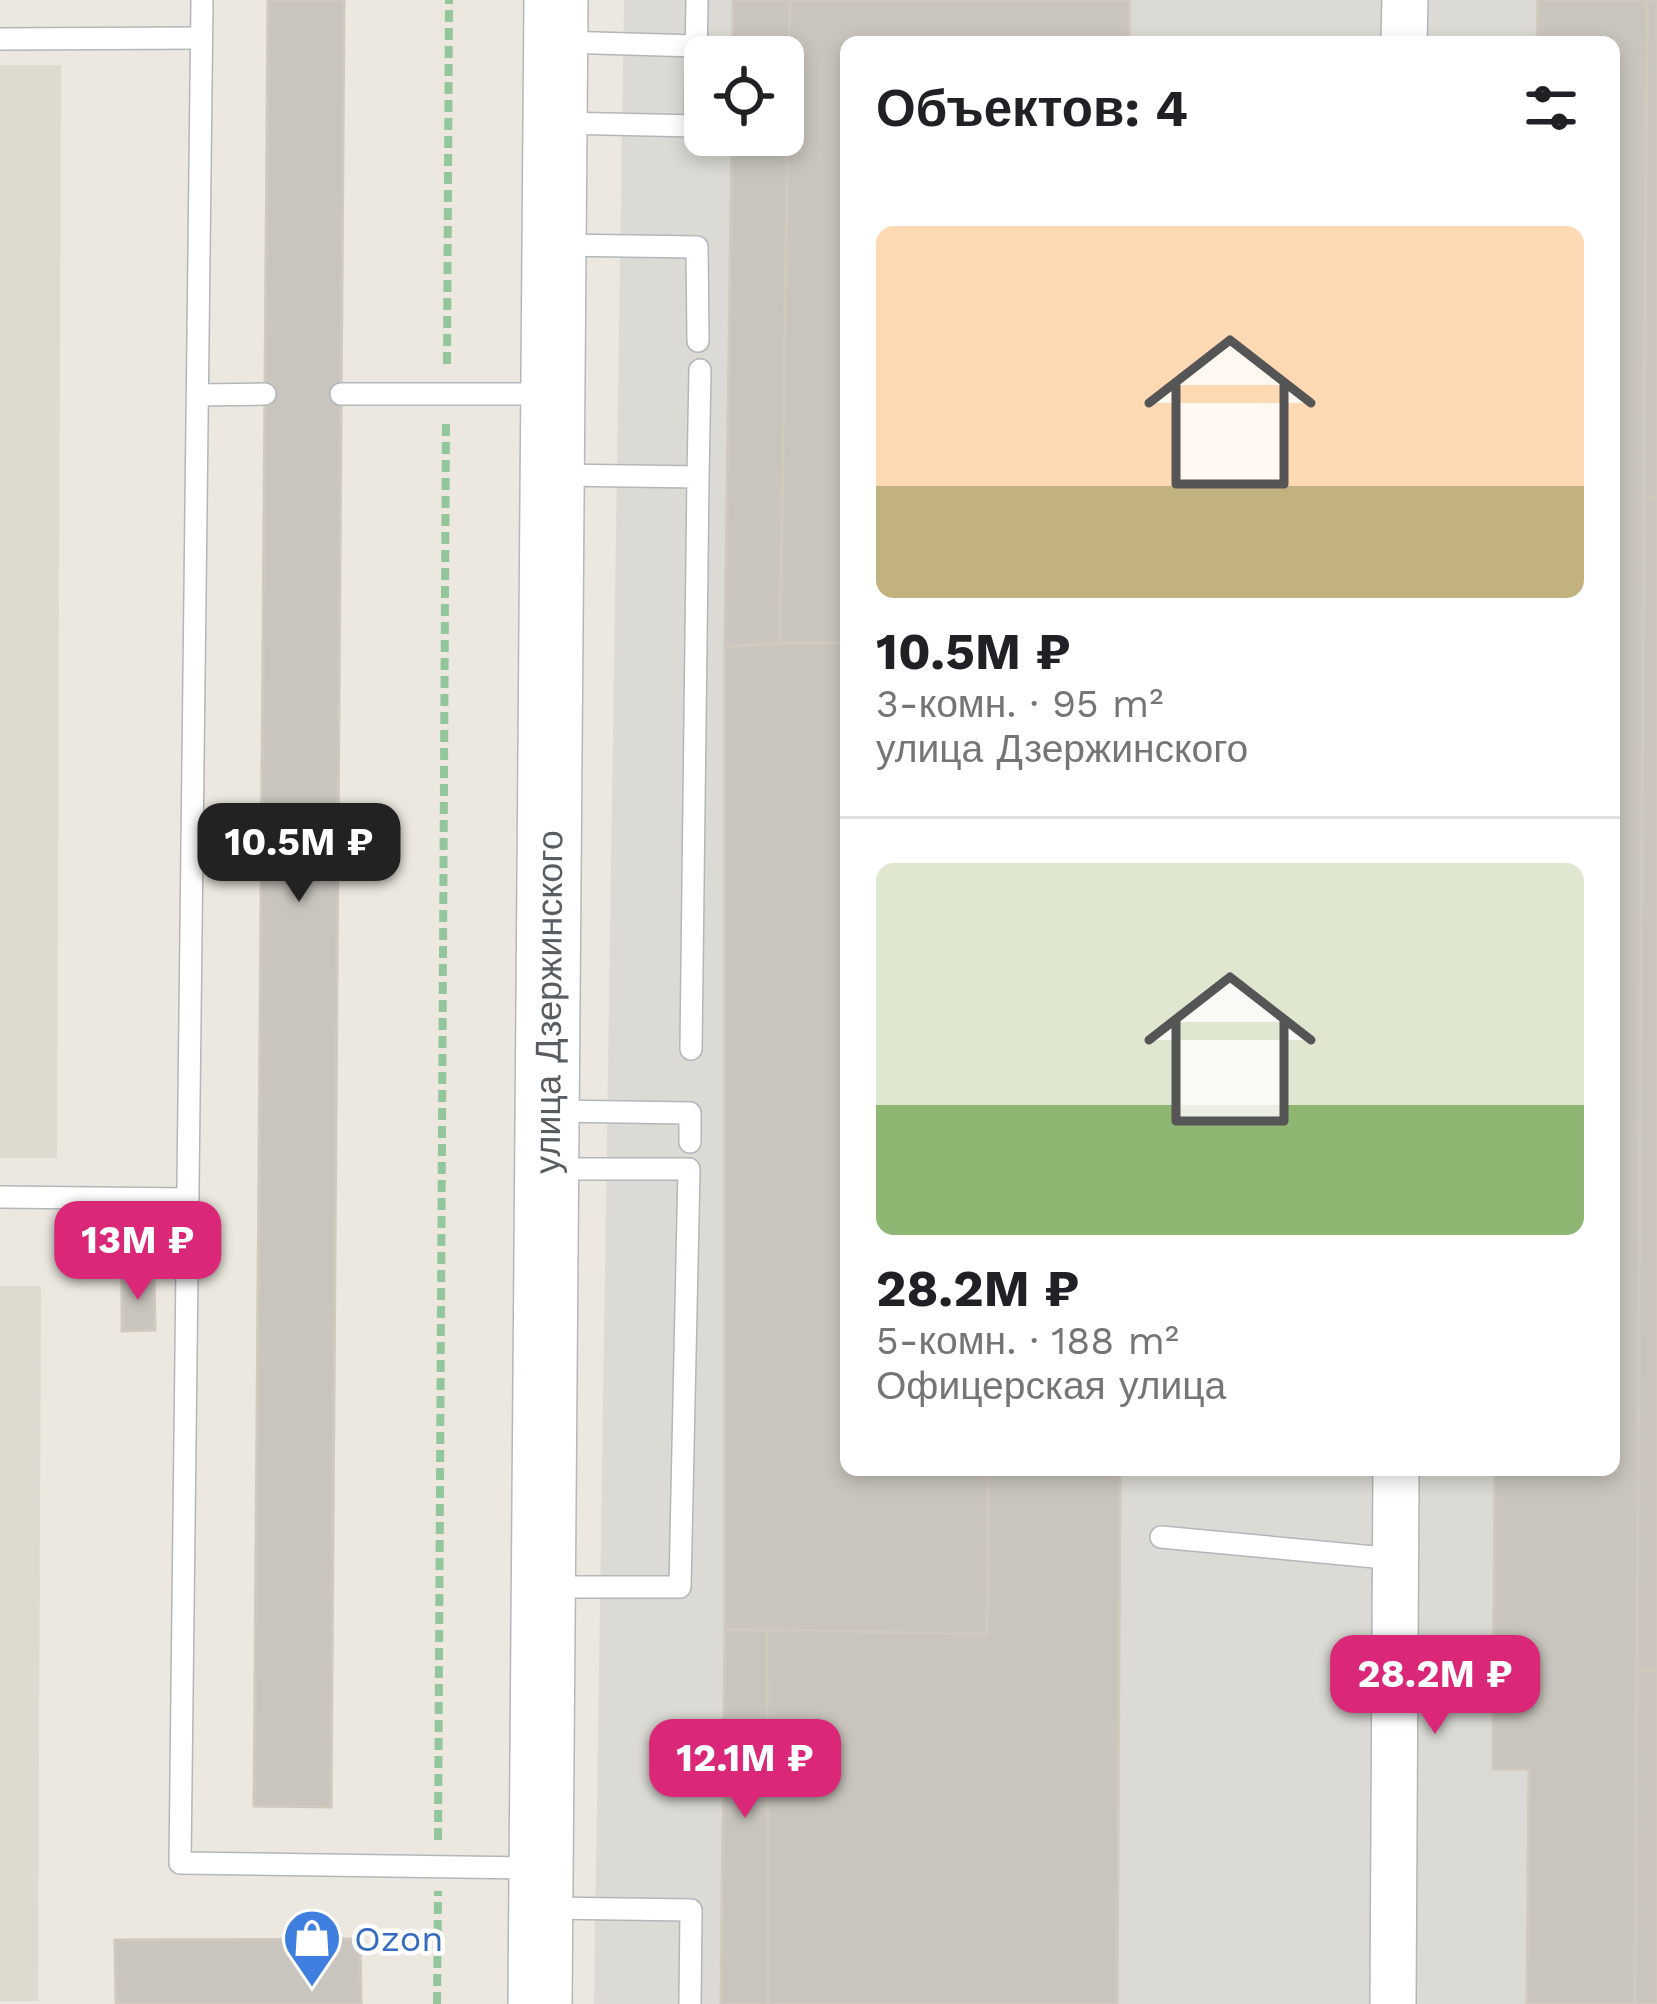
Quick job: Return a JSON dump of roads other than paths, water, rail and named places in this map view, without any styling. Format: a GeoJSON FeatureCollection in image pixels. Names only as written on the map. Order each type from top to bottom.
{"type":"FeatureCollection","features":[{"type":"Feature","properties":{"kind":"main road","name":"улица Дзержинского"},"geometry":{"type":"LineString","coordinates":[[540,2004],[556,21]]}},
{"type":"Feature","properties":{"kind":"street"},"geometry":{"type":"LineString","coordinates":[[1404,36],[1405,0]]}},
{"type":"Feature","properties":{"kind":"street"},"geometry":{"type":"LineString","coordinates":[[1394,2004],[1396,1476]]}},
{"type":"Feature","properties":{"kind":"lane"},"geometry":{"type":"LineString","coordinates":[[202,0],[181,1863],[438,1866],[541,1888],[691,1910],[690,2004]]}},
{"type":"Feature","properties":{"kind":"lane"},"geometry":{"type":"LineString","coordinates":[[696,36],[697,0]]}},
{"type":"Feature","properties":{"kind":"lane"},"geometry":{"type":"LineString","coordinates":[[556,21],[684,44]]}},
{"type":"Feature","properties":{"kind":"lane"},"geometry":{"type":"LineString","coordinates":[[0,39],[201,38]]}},
{"type":"Feature","properties":{"kind":"lane"},"geometry":{"type":"LineString","coordinates":[[555,123],[684,126]]}},
{"type":"Feature","properties":{"kind":"lane"},"geometry":{"type":"LineString","coordinates":[[554,245],[698,247],[698,341]]}},
{"type":"Feature","properties":{"kind":"lane"},"geometry":{"type":"LineString","coordinates":[[691,1049],[700,370]]}},
{"type":"Feature","properties":{"kind":"lane"},"geometry":{"type":"LineString","coordinates":[[197,395],[265,394]]}},
{"type":"Feature","properties":{"kind":"lane"},"geometry":{"type":"LineString","coordinates":[[341,394],[553,394]]}},
{"type":"Feature","properties":{"kind":"lane"},"geometry":{"type":"LineString","coordinates":[[552,475],[698,477]]}},
{"type":"Feature","properties":{"kind":"lane"},"geometry":{"type":"LineString","coordinates":[[547,1140],[690,1102],[690,1142]]}},
{"type":"Feature","properties":{"kind":"lane"},"geometry":{"type":"LineString","coordinates":[[544,1588],[680,1587],[689,1169],[547,1140]]}},
{"type":"Feature","properties":{"kind":"lane"},"geometry":{"type":"LineString","coordinates":[[0,1197],[188,1199]]}},
{"type":"Feature","properties":{"kind":"lane"},"geometry":{"type":"LineString","coordinates":[[1161,1537],[1396,1559]]}},
{"type":"Feature","properties":{"kind":"place","name":"Ozon"},"geometry":{"type":"Point","coordinates":[312,1989]}}]}
